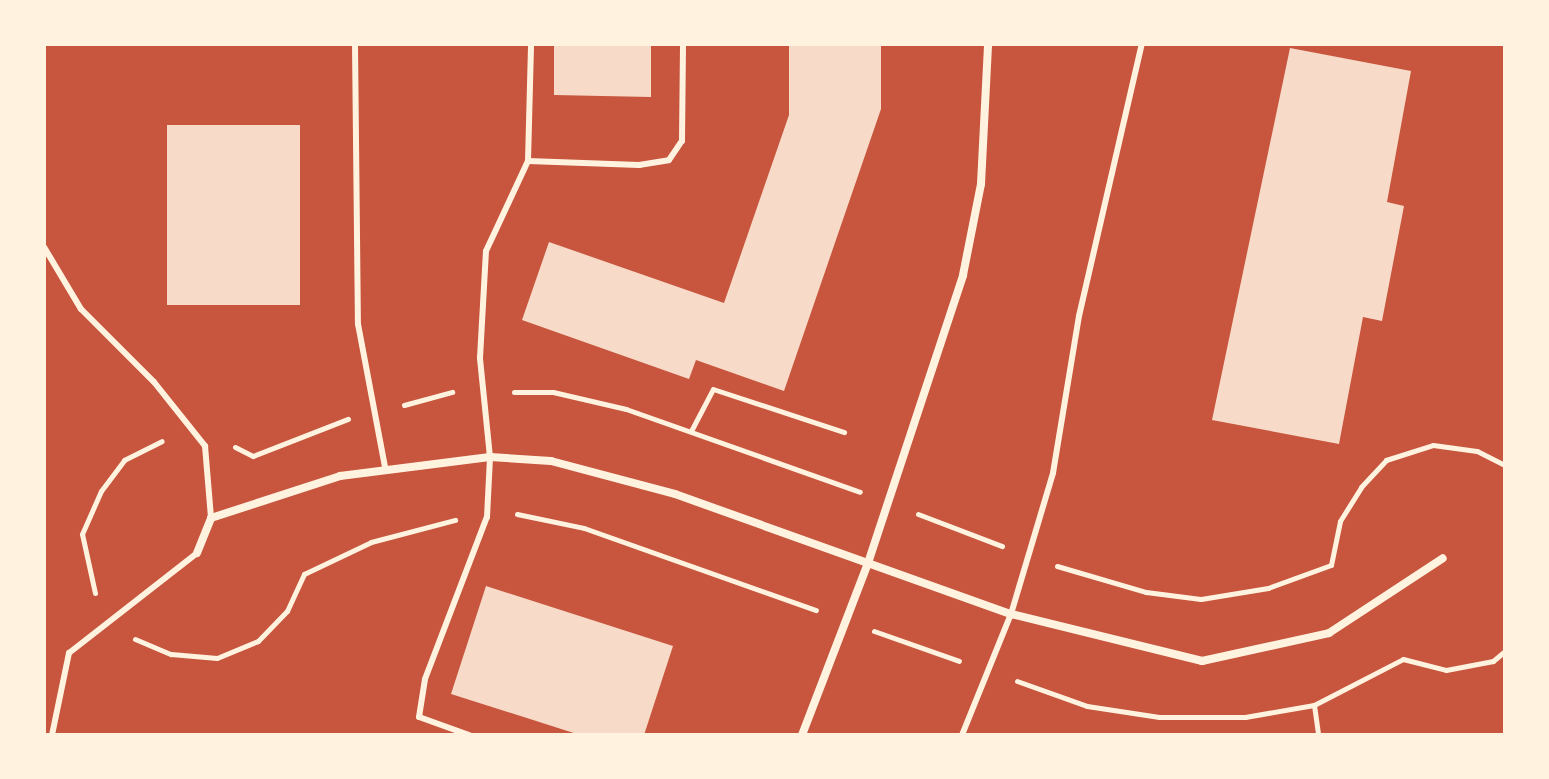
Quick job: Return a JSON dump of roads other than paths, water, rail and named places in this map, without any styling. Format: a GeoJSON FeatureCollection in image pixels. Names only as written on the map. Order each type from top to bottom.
{"type":"FeatureCollection","features":[{"type":"Feature","properties":{"kind":"street"},"geometry":{"type":"LineString","coordinates":[[802,735],[868,563],[963,275],[981,184],[988,44]]}},
{"type":"Feature","properties":{"kind":"street"},"geometry":{"type":"LineString","coordinates":[[197,553],[211,518],[340,476],[385,467],[490,457],[551,461],[675,494],[1011,614],[1202,661],[1329,633],[1443,558]]}},
{"type":"Feature","properties":{"kind":"lane"},"geometry":{"type":"LineString","coordinates":[[355,44],[358,324],[385,467]]}},
{"type":"Feature","properties":{"kind":"lane"},"geometry":{"type":"LineString","coordinates":[[469,735],[419,717],[425,679],[487,517],[490,457],[484,392],[486,251],[528,161],[531,44]]}},
{"type":"Feature","properties":{"kind":"lane"},"geometry":{"type":"LineString","coordinates":[[528,161],[639,165],[669,160],[682,141],[683,44]]}},
{"type":"Feature","properties":{"kind":"lane"},"geometry":{"type":"LineString","coordinates":[[962,735],[1011,614],[1053,473],[1079,316],[1142,44]]}},
{"type":"Feature","properties":{"kind":"lane"},"geometry":{"type":"LineString","coordinates":[[44,247],[81,309],[154,382],[205,446],[211,518]]}},
{"type":"Feature","properties":{"kind":"lane"},"geometry":{"type":"LineString","coordinates":[[52,735],[69,653],[197,553]]}}]}
